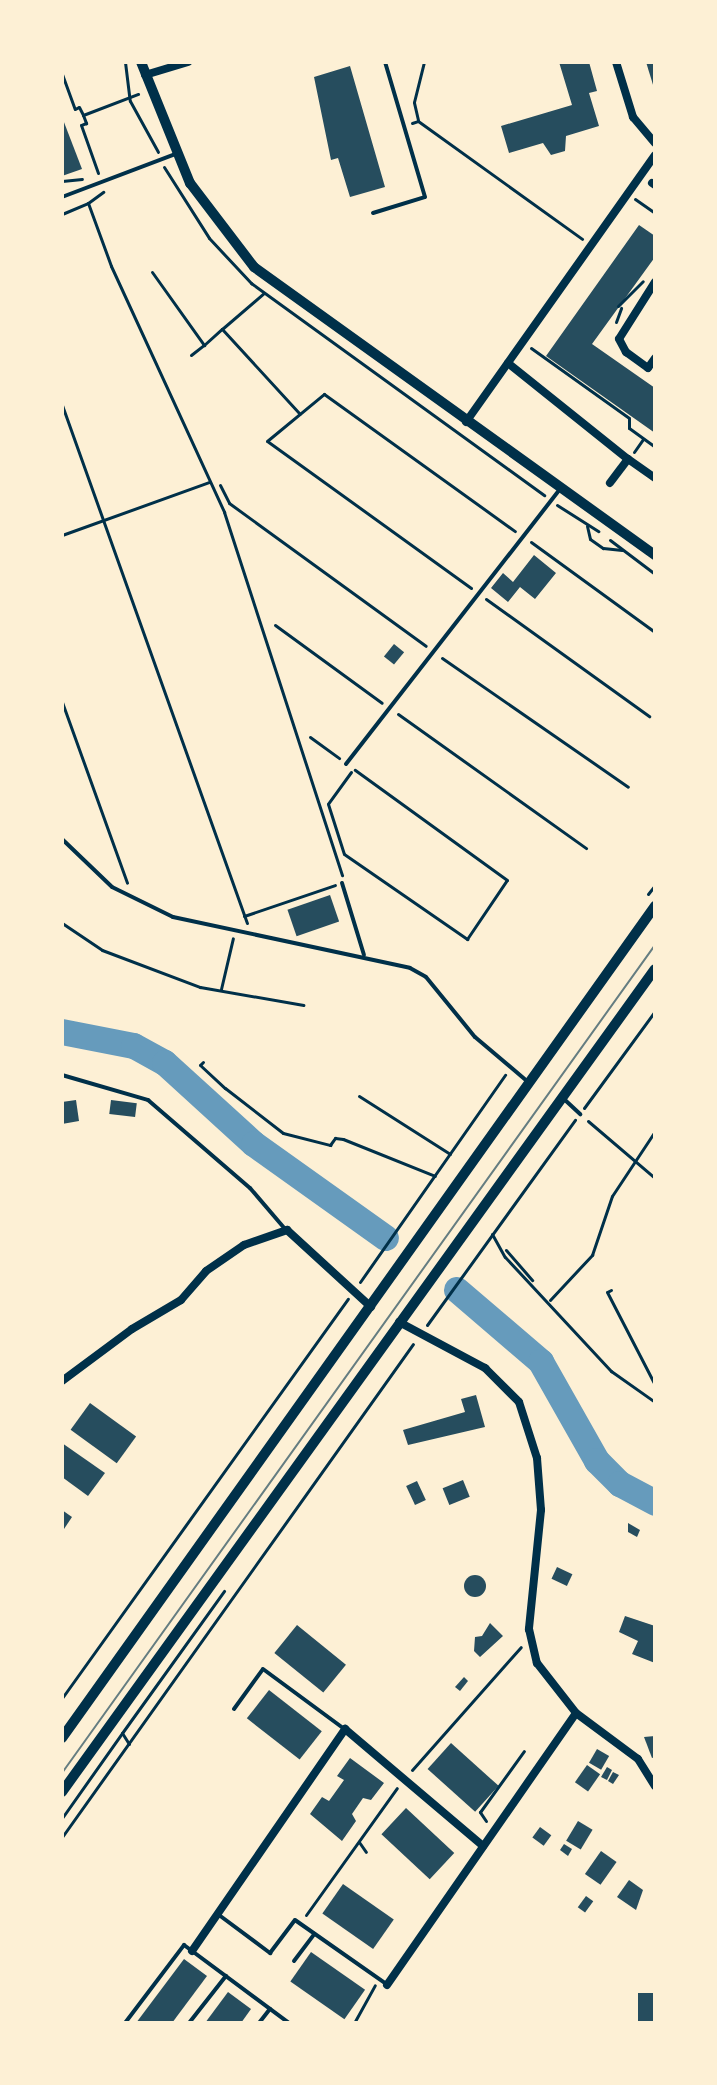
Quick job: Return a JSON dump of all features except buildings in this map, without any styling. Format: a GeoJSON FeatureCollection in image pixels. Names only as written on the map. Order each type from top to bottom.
{"type":"FeatureCollection","features":[{"type":"Feature","properties":{"kind":"street"},"geometry":{"type":"LineString","coordinates":[[141,62],[140,76],[175,154],[218,225],[264,276],[655,555]]}},
{"type":"Feature","properties":{"kind":"street"},"geometry":{"type":"LineString","coordinates":[[140,76],[188,62]]}},
{"type":"Feature","properties":{"kind":"street"},"geometry":{"type":"LineString","coordinates":[[616,62],[630,112],[655,143]]}},
{"type":"Feature","properties":{"kind":"street"},"geometry":{"type":"LineString","coordinates":[[466,423],[655,155]]}},
{"type":"Feature","properties":{"kind":"street"},"geometry":{"type":"LineString","coordinates":[[655,282],[652,293],[619,339],[626,352],[648,368],[655,358]]}},
{"type":"Feature","properties":{"kind":"street"},"geometry":{"type":"LineString","coordinates":[[508,363],[655,478]]}},
{"type":"Feature","properties":{"kind":"street"},"geometry":{"type":"LineString","coordinates":[[610,483],[628,459]]}},
{"type":"Feature","properties":{"kind":"street"},"geometry":{"type":"LineString","coordinates":[[62,1738],[655,906]]}},
{"type":"Feature","properties":{"kind":"street"},"geometry":{"type":"LineString","coordinates":[[62,1792],[655,969]]}},
{"type":"Feature","properties":{"kind":"street"},"geometry":{"type":"LineString","coordinates":[[62,1381],[132,1329],[181,1300],[206,1271],[244,1245],[287,1230],[371,1307]]}},
{"type":"Feature","properties":{"kind":"street"},"geometry":{"type":"LineString","coordinates":[[399,1322],[485,1368],[506,1386],[526,1416],[537,1458],[541,1510],[529,1629],[544,1676],[576,1713],[638,1759],[655,1786]]}},
{"type":"Feature","properties":{"kind":"street"},"geometry":{"type":"LineString","coordinates":[[383,1982],[576,1713]]}},
{"type":"Feature","properties":{"kind":"street"},"geometry":{"type":"LineString","coordinates":[[188,1948],[218,1914],[345,1729],[483,1846]]}},
{"type":"Feature","properties":{"kind":"lane"},"geometry":{"type":"LineString","coordinates":[[373,213],[425,197],[385,62]]}},
{"type":"Feature","properties":{"kind":"lane"},"geometry":{"type":"LineString","coordinates":[[62,197],[175,154]]}},
{"type":"Feature","properties":{"kind":"lane"},"geometry":{"type":"LineString","coordinates":[[346,764],[561,488]]}},
{"type":"Feature","properties":{"kind":"lane"},"geometry":{"type":"LineString","coordinates":[[62,839],[112,887],[173,917],[251,935],[364,955],[426,977],[475,1037],[528,1083]]}},
{"type":"Feature","properties":{"kind":"lane"},"geometry":{"type":"LineString","coordinates":[[342,883],[364,955]]}},
{"type":"Feature","properties":{"kind":"lane"},"geometry":{"type":"LineString","coordinates":[[62,1075],[148,1100],[250,1188],[287,1230]]}},
{"type":"Feature","properties":{"kind":"lane"},"geometry":{"type":"LineString","coordinates":[[563,1098],[580,1114]]}},
{"type":"Feature","properties":{"kind":"lane"},"geometry":{"type":"LineString","coordinates":[[234,1709],[263,1669],[345,1729]]}},
{"type":"Feature","properties":{"kind":"lane"},"geometry":{"type":"LineString","coordinates":[[218,1914],[270,1953],[295,1920],[383,1982]]}},
{"type":"Feature","properties":{"kind":"lane"},"geometry":{"type":"LineString","coordinates":[[294,1961],[314,1934]]}},
{"type":"Feature","properties":{"kind":"lane"},"geometry":{"type":"LineString","coordinates":[[125,2023],[188,1948],[289,2023]]}},
{"type":"Feature","properties":{"kind":"lane"},"geometry":{"type":"LineString","coordinates":[[189,2023],[226,1976]]}},
{"type":"Feature","properties":{"kind":"lane"},"geometry":{"type":"LineString","coordinates":[[259,2023],[270,2009]]}},
{"type":"Feature","properties":{"kind":"path"},"geometry":{"type":"LineString","coordinates":[[125,62],[135,113],[149,128],[158,152]]}},
{"type":"Feature","properties":{"kind":"path"},"geometry":{"type":"LineString","coordinates":[[424,62],[414,102],[418,121],[588,243]]}},
{"type":"Feature","properties":{"kind":"path"},"geometry":{"type":"LineString","coordinates":[[62,74],[75,109],[79,107],[86,123],[81,125],[102,182]]}},
{"type":"Feature","properties":{"kind":"path"},"geometry":{"type":"LineString","coordinates":[[129,80],[140,76]]}},
{"type":"Feature","properties":{"kind":"path"},"geometry":{"type":"LineString","coordinates":[[83,115],[138,94]]}},
{"type":"Feature","properties":{"kind":"path"},"geometry":{"type":"LineString","coordinates":[[404,125],[418,121]]}},
{"type":"Feature","properties":{"kind":"path"},"geometry":{"type":"LineString","coordinates":[[62,181],[99,175]]}},
{"type":"Feature","properties":{"kind":"path"},"geometry":{"type":"LineString","coordinates":[[631,196],[655,213]]}},
{"type":"Feature","properties":{"kind":"path"},"geometry":{"type":"LineString","coordinates":[[645,206],[650,199]]}},
{"type":"Feature","properties":{"kind":"path"},"geometry":{"type":"LineString","coordinates":[[62,214],[94,200]]}},
{"type":"Feature","properties":{"kind":"path"},"geometry":{"type":"LineString","coordinates":[[88,203],[237,545],[343,876]]}},
{"type":"Feature","properties":{"kind":"path"},"geometry":{"type":"LineString","coordinates":[[152,272],[204,345]]}},
{"type":"Feature","properties":{"kind":"path"},"geometry":{"type":"LineString","coordinates":[[617,316],[640,279],[632,297]]}},
{"type":"Feature","properties":{"kind":"path"},"geometry":{"type":"LineString","coordinates":[[191,355],[264,293]]}},
{"type":"Feature","properties":{"kind":"path"},"geometry":{"type":"LineString","coordinates":[[222,329],[300,414]]}},
{"type":"Feature","properties":{"kind":"path"},"geometry":{"type":"LineString","coordinates":[[528,346],[629,418],[629,428],[655,447]]}},
{"type":"Feature","properties":{"kind":"path"},"geometry":{"type":"LineString","coordinates":[[649,716],[267,441],[324,394],[655,632]]}},
{"type":"Feature","properties":{"kind":"path"},"geometry":{"type":"LineString","coordinates":[[62,405],[251,935]]}},
{"type":"Feature","properties":{"kind":"path"},"geometry":{"type":"LineString","coordinates":[[635,450],[643,439]]}},
{"type":"Feature","properties":{"kind":"path"},"geometry":{"type":"LineString","coordinates":[[62,535],[210,482]]}},
{"type":"Feature","properties":{"kind":"path"},"geometry":{"type":"LineString","coordinates":[[220,485],[229,503],[628,787]]}},
{"type":"Feature","properties":{"kind":"path"},"geometry":{"type":"LineString","coordinates":[[622,550],[603,548],[590,539],[587,526],[622,550],[655,574]]}},
{"type":"Feature","properties":{"kind":"path"},"geometry":{"type":"LineString","coordinates":[[275,625],[586,848]]}},
{"type":"Feature","properties":{"kind":"path"},"geometry":{"type":"LineString","coordinates":[[62,702],[132,898]]}},
{"type":"Feature","properties":{"kind":"path"},"geometry":{"type":"LineString","coordinates":[[310,737],[507,880],[467,939],[344,854],[328,804],[354,769]]}},
{"type":"Feature","properties":{"kind":"path"},"geometry":{"type":"LineString","coordinates":[[244,916],[342,883]]}},
{"type":"Feature","properties":{"kind":"path"},"geometry":{"type":"LineString","coordinates":[[62,923],[128,962],[221,989],[303,1005]]}},
{"type":"Feature","properties":{"kind":"path"},"geometry":{"type":"LineString","coordinates":[[221,989],[234,931]]}},
{"type":"Feature","properties":{"kind":"path"},"geometry":{"type":"LineString","coordinates":[[424,1329],[655,1011]]}},
{"type":"Feature","properties":{"kind":"path"},"geometry":{"type":"LineString","coordinates":[[203,1062],[200,1065],[225,1088],[283,1133],[330,1145],[335,1138],[343,1139],[435,1176]]}},
{"type":"Feature","properties":{"kind":"path"},"geometry":{"type":"LineString","coordinates":[[356,1288],[507,1072]]}},
{"type":"Feature","properties":{"kind":"path"},"geometry":{"type":"LineString","coordinates":[[359,1096],[451,1154]]}},
{"type":"Feature","properties":{"kind":"path"},"geometry":{"type":"LineString","coordinates":[[580,1114],[655,1178]]}},
{"type":"Feature","properties":{"kind":"path"},"geometry":{"type":"LineString","coordinates":[[550,1300],[592,1255],[612,1196],[655,1131]]}},
{"type":"Feature","properties":{"kind":"path"},"geometry":{"type":"LineString","coordinates":[[492,1234],[503,1247],[505,1257],[534,1282],[611,1371],[655,1402]]}},
{"type":"Feature","properties":{"kind":"path"},"geometry":{"type":"LineString","coordinates":[[611,1290],[607,1292],[655,1385]]}},
{"type":"Feature","properties":{"kind":"path"},"geometry":{"type":"LineString","coordinates":[[62,1698],[348,1299]]}},
{"type":"Feature","properties":{"kind":"path"},"geometry":{"type":"LineString","coordinates":[[62,1837],[415,1341]]}},
{"type":"Feature","properties":{"kind":"path"},"geometry":{"type":"LineString","coordinates":[[62,1818],[124,1735],[129,1744]]}},
{"type":"Feature","properties":{"kind":"path"},"geometry":{"type":"LineString","coordinates":[[488,1823],[480,1812],[524,1751]]}},
{"type":"Feature","properties":{"kind":"path"},"geometry":{"type":"LineString","coordinates":[[359,1842],[366,1852]]}},
{"type":"Feature","properties":{"kind":"path"},"geometry":{"type":"LineString","coordinates":[[354,2023],[383,1982]]}},
{"type":"Feature","properties":{"kind":"waterway"},"geometry":{"type":"LineString","coordinates":[[62,1032],[134,1046],[165,1063],[254,1144],[386,1238]]}},
{"type":"Feature","properties":{"kind":"waterway"},"geometry":{"type":"LineString","coordinates":[[457,1290],[541,1362],[597,1461],[620,1484],[655,1503]]}},
{"type":"Feature","properties":{"kind":"tram line"},"geometry":{"type":"LineString","coordinates":[[62,1773],[655,945]]}}]}
